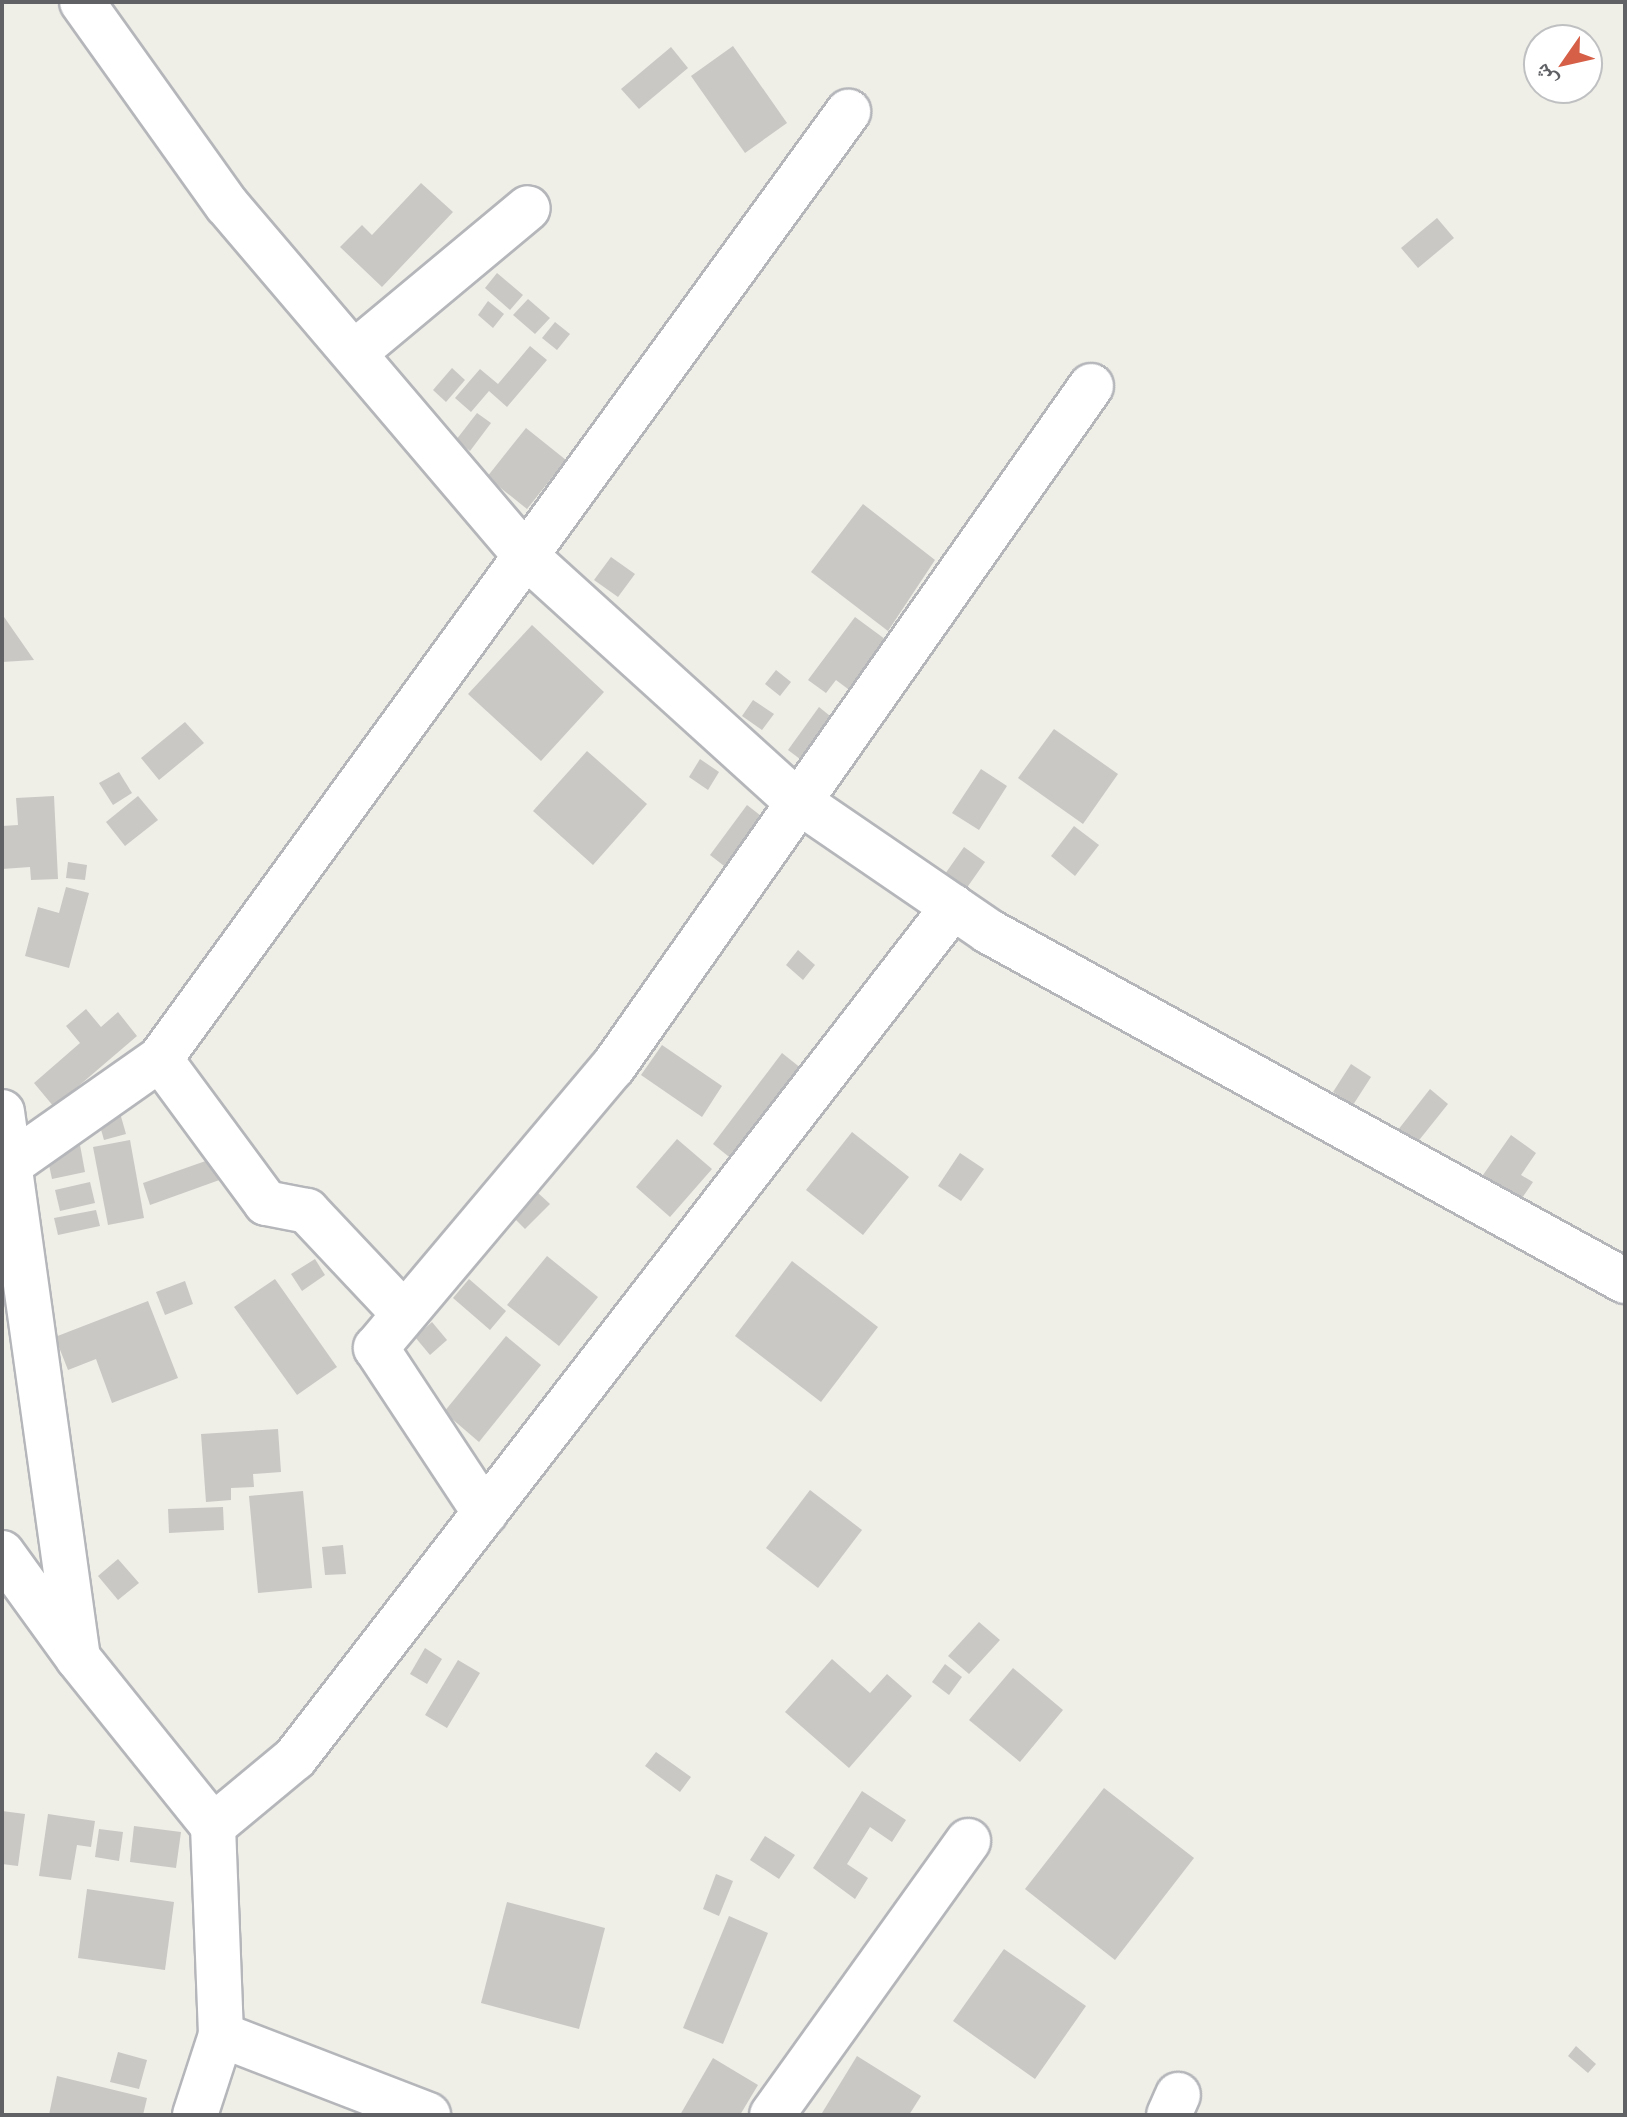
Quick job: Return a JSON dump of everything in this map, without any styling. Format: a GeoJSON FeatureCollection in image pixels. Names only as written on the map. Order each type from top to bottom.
{"type":"FeatureCollection","features":[{"type":"Feature","properties":{"kind":"street"},"geometry":{"type":"LineString","coordinates":[[82,2],[227,205],[526,556],[683,703],[800,801],[988,931],[1625,1281]]}},
{"type":"Feature","properties":{"kind":"street"},"geometry":{"type":"LineString","coordinates":[[9,1165],[160,1059],[848,112]]}},
{"type":"Feature","properties":{"kind":"street"},"geometry":{"type":"LineString","coordinates":[[354,353],[528,208]]}},
{"type":"Feature","properties":{"kind":"street"},"geometry":{"type":"LineString","coordinates":[[485,1513],[376,1348],[613,1067],[1091,386]]}},
{"type":"Feature","properties":{"kind":"street"},"geometry":{"type":"LineString","coordinates":[[213,1826],[295,1758],[953,907]]}},
{"type":"Feature","properties":{"kind":"street"},"geometry":{"type":"LineString","coordinates":[[160,1059],[266,1203],[307,1211],[403,1313]]}},
{"type":"Feature","properties":{"kind":"street"},"geometry":{"type":"LineString","coordinates":[[2,1112],[9,1165],[10,1251],[78,1658]]}},
{"type":"Feature","properties":{"kind":"street"},"geometry":{"type":"LineString","coordinates":[[2,1553],[78,1658],[213,1826],[221,2035],[195,2115]]}},
{"type":"Feature","properties":{"kind":"street"},"geometry":{"type":"LineString","coordinates":[[772,2115],[968,1841]]}},
{"type":"Feature","properties":{"kind":"street"},"geometry":{"type":"LineString","coordinates":[[221,2035],[428,2115]]}},
{"type":"Feature","properties":{"kind":"building"},"geometry":{"type":"Polygon","coordinates":[[[733,46],[787,123],[745,153],[691,76],[733,46]]]}},
{"type":"Feature","properties":{"kind":"building"},"geometry":{"type":"Polygon","coordinates":[[[671,47],[688,68],[639,109],[621,89],[671,47]]]}},
{"type":"Feature","properties":{"kind":"building"},"geometry":{"type":"Polygon","coordinates":[[[421,183],[453,212],[382,287],[340,247],[362,225],[372,235],[421,183]]]}},
{"type":"Feature","properties":{"kind":"building"},"geometry":{"type":"Polygon","coordinates":[[[1437,218],[1454,238],[1418,268],[1401,248],[1437,218]]]}},
{"type":"Feature","properties":{"kind":"building"},"geometry":{"type":"Polygon","coordinates":[[[497,273],[523,295],[510,310],[485,288],[497,273]]]}},
{"type":"Feature","properties":{"kind":"building"},"geometry":{"type":"Polygon","coordinates":[[[528,299],[550,318],[535,334],[513,315],[528,299]]]}},
{"type":"Feature","properties":{"kind":"building"},"geometry":{"type":"Polygon","coordinates":[[[488,301],[504,314],[493,328],[478,315],[488,301]]]}},
{"type":"Feature","properties":{"kind":"building"},"geometry":{"type":"Polygon","coordinates":[[[555,322],[570,334],[557,350],[542,338],[555,322]]]}},
{"type":"Feature","properties":{"kind":"building"},"geometry":{"type":"Polygon","coordinates":[[[530,346],[547,360],[507,407],[489,391],[471,412],[455,398],[480,369],[498,384],[530,346]]]}},
{"type":"Feature","properties":{"kind":"building"},"geometry":{"type":"Polygon","coordinates":[[[452,368],[465,380],[446,402],[433,390],[452,368]]]}},
{"type":"Feature","properties":{"kind":"building"},"geometry":{"type":"Polygon","coordinates":[[[477,413],[491,423],[470,451],[456,440],[477,413]]]}},
{"type":"Feature","properties":{"kind":"building"},"geometry":{"type":"Polygon","coordinates":[[[526,428],[566,460],[527,509],[487,477],[526,428]]]}},
{"type":"Feature","properties":{"kind":"building"},"geometry":{"type":"Polygon","coordinates":[[[863,504],[935,560],[888,631],[811,572],[863,504]]]}},
{"type":"Feature","properties":{"kind":"building"},"geometry":{"type":"Polygon","coordinates":[[[611,557],[635,574],[618,597],[594,580],[611,557]]]}},
{"type":"Feature","properties":{"kind":"building"},"geometry":{"type":"Polygon","coordinates":[[[2,614],[34,660],[2,662],[2,614]]]}},
{"type":"Feature","properties":{"kind":"building"},"geometry":{"type":"Polygon","coordinates":[[[855,617],[893,645],[856,695],[836,680],[826,693],[808,680],[855,617]]]}},
{"type":"Feature","properties":{"kind":"building"},"geometry":{"type":"Polygon","coordinates":[[[532,625],[604,692],[541,761],[468,694],[532,625]]]}},
{"type":"Feature","properties":{"kind":"building"},"geometry":{"type":"Polygon","coordinates":[[[776,670],[791,682],[780,696],[765,684],[776,670]]]}},
{"type":"Feature","properties":{"kind":"building"},"geometry":{"type":"Polygon","coordinates":[[[753,700],[774,714],[762,730],[742,716],[753,700]]]}},
{"type":"Feature","properties":{"kind":"building"},"geometry":{"type":"Polygon","coordinates":[[[819,707],[835,720],[804,762],[788,750],[819,707]]]}},
{"type":"Feature","properties":{"kind":"building"},"geometry":{"type":"Polygon","coordinates":[[[185,722],[204,743],[159,780],[141,758],[185,722]]]}},
{"type":"Feature","properties":{"kind":"building"},"geometry":{"type":"Polygon","coordinates":[[[1054,729],[1118,774],[1083,824],[1018,778],[1054,729]]]}},
{"type":"Feature","properties":{"kind":"building"},"geometry":{"type":"Polygon","coordinates":[[[587,751],[647,804],[593,865],[533,811],[587,751]]]}},
{"type":"Feature","properties":{"kind":"building"},"geometry":{"type":"Polygon","coordinates":[[[700,759],[719,772],[708,790],[689,777],[700,759]]]}},
{"type":"Feature","properties":{"kind":"building"},"geometry":{"type":"Polygon","coordinates":[[[981,769],[1007,786],[979,830],[952,813],[981,769]]]}},
{"type":"Feature","properties":{"kind":"building"},"geometry":{"type":"Polygon","coordinates":[[[119,772],[132,793],[113,805],[99,783],[119,772]]]}},
{"type":"Feature","properties":{"kind":"building"},"geometry":{"type":"Polygon","coordinates":[[[54,796],[58,879],[31,880],[30,867],[2,869],[2,826],[18,825],[16,798],[54,796]]]}},
{"type":"Feature","properties":{"kind":"building"},"geometry":{"type":"Polygon","coordinates":[[[138,796],[158,820],[125,846],[106,822],[138,796]]]}},
{"type":"Feature","properties":{"kind":"building"},"geometry":{"type":"Polygon","coordinates":[[[747,805],[765,819],[728,869],[710,855],[747,805]]]}},
{"type":"Feature","properties":{"kind":"building"},"geometry":{"type":"Polygon","coordinates":[[[1074,826],[1099,845],[1075,876],[1051,856],[1074,826]]]}},
{"type":"Feature","properties":{"kind":"building"},"geometry":{"type":"Polygon","coordinates":[[[964,847],[985,862],[966,889],[945,874],[964,847]]]}},
{"type":"Feature","properties":{"kind":"building"},"geometry":{"type":"Polygon","coordinates":[[[68,862],[87,865],[85,880],[66,878],[68,862]]]}},
{"type":"Feature","properties":{"kind":"building"},"geometry":{"type":"Polygon","coordinates":[[[66,887],[89,893],[69,968],[25,956],[38,907],[59,913],[66,887]]]}},
{"type":"Feature","properties":{"kind":"building"},"geometry":{"type":"Polygon","coordinates":[[[798,950],[815,965],[803,980],[786,965],[798,950]]]}},
{"type":"Feature","properties":{"kind":"building"},"geometry":{"type":"Polygon","coordinates":[[[86,1009],[101,1027],[118,1012],[137,1036],[54,1107],[34,1083],[80,1043],[66,1026],[86,1009]]]}},
{"type":"Feature","properties":{"kind":"building"},"geometry":{"type":"Polygon","coordinates":[[[662,1045],[722,1086],[702,1117],[641,1075],[662,1045]]]}},
{"type":"Feature","properties":{"kind":"building"},"geometry":{"type":"Polygon","coordinates":[[[782,1053],[802,1069],[733,1160],[713,1144],[782,1053]]]}},
{"type":"Feature","properties":{"kind":"building"},"geometry":{"type":"Polygon","coordinates":[[[1351,1064],[1371,1077],[1353,1105],[1333,1092],[1351,1064]]]}},
{"type":"Feature","properties":{"kind":"building"},"geometry":{"type":"Polygon","coordinates":[[[1430,1089],[1448,1104],[1416,1144],[1398,1130],[1430,1089]]]}},
{"type":"Feature","properties":{"kind":"building"},"geometry":{"type":"Polygon","coordinates":[[[120,1113],[126,1134],[104,1140],[98,1119],[120,1113]]]}},
{"type":"Feature","properties":{"kind":"building"},"geometry":{"type":"Polygon","coordinates":[[[852,1132],[909,1177],[863,1235],[806,1190],[852,1132]]]}},
{"type":"Feature","properties":{"kind":"building"},"geometry":{"type":"Polygon","coordinates":[[[1511,1135],[1536,1153],[1521,1175],[1533,1182],[1520,1201],[1483,1175],[1511,1135]]]}},
{"type":"Feature","properties":{"kind":"building"},"geometry":{"type":"Polygon","coordinates":[[[677,1139],[712,1169],[670,1217],[636,1187],[677,1139]]]}},
{"type":"Feature","properties":{"kind":"building"},"geometry":{"type":"Polygon","coordinates":[[[130,1140],[144,1218],[108,1225],[93,1147],[130,1140]]]}},
{"type":"Feature","properties":{"kind":"building"},"geometry":{"type":"Polygon","coordinates":[[[80,1145],[85,1172],[52,1179],[46,1151],[80,1145]]]}},
{"type":"Feature","properties":{"kind":"building"},"geometry":{"type":"Polygon","coordinates":[[[960,1153],[984,1169],[961,1201],[938,1186],[960,1153]]]}},
{"type":"Feature","properties":{"kind":"building"},"geometry":{"type":"Polygon","coordinates":[[[217,1157],[225,1178],[150,1205],[143,1183],[217,1157]]]}},
{"type":"Feature","properties":{"kind":"building"},"geometry":{"type":"Polygon","coordinates":[[[90,1182],[95,1203],[60,1211],[55,1190],[90,1182]]]}},
{"type":"Feature","properties":{"kind":"building"},"geometry":{"type":"Polygon","coordinates":[[[537,1192],[550,1204],[525,1229],[513,1217],[537,1192]]]}},
{"type":"Feature","properties":{"kind":"building"},"geometry":{"type":"Polygon","coordinates":[[[96,1210],[100,1226],[58,1235],[54,1218],[96,1210]]]}},
{"type":"Feature","properties":{"kind":"building"},"geometry":{"type":"Polygon","coordinates":[[[547,1256],[598,1297],[559,1346],[507,1305],[547,1256]]]}},
{"type":"Feature","properties":{"kind":"building"},"geometry":{"type":"Polygon","coordinates":[[[315,1259],[325,1275],[302,1291],[291,1274],[315,1259]]]}},
{"type":"Feature","properties":{"kind":"building"},"geometry":{"type":"Polygon","coordinates":[[[792,1261],[878,1327],[821,1402],[735,1336],[792,1261]]]}},
{"type":"Feature","properties":{"kind":"building"},"geometry":{"type":"Polygon","coordinates":[[[275,1279],[337,1367],[297,1395],[234,1307],[275,1279]]]}},
{"type":"Feature","properties":{"kind":"building"},"geometry":{"type":"Polygon","coordinates":[[[469,1279],[506,1311],[490,1330],[453,1298],[469,1279]]]}},
{"type":"Feature","properties":{"kind":"building"},"geometry":{"type":"Polygon","coordinates":[[[185,1281],[193,1304],[165,1315],[156,1292],[185,1281]]]}},
{"type":"Feature","properties":{"kind":"building"},"geometry":{"type":"Polygon","coordinates":[[[148,1301],[178,1378],[112,1403],[96,1359],[68,1370],[55,1337],[148,1301]]]}},
{"type":"Feature","properties":{"kind":"building"},"geometry":{"type":"Polygon","coordinates":[[[432,1322],[447,1340],[430,1355],[415,1337],[432,1322]]]}},
{"type":"Feature","properties":{"kind":"building"},"geometry":{"type":"Polygon","coordinates":[[[506,1336],[541,1365],[479,1442],[444,1412],[506,1336]]]}},
{"type":"Feature","properties":{"kind":"building"},"geometry":{"type":"Polygon","coordinates":[[[278,1429],[281,1472],[253,1474],[254,1487],[231,1488],[231,1500],[206,1502],[201,1434],[278,1429]]]}},
{"type":"Feature","properties":{"kind":"building"},"geometry":{"type":"Polygon","coordinates":[[[810,1490],[862,1530],[818,1588],[766,1548],[810,1490]]]}},
{"type":"Feature","properties":{"kind":"building"},"geometry":{"type":"Polygon","coordinates":[[[303,1491],[312,1588],[258,1593],[249,1496],[303,1491]]]}},
{"type":"Feature","properties":{"kind":"building"},"geometry":{"type":"Polygon","coordinates":[[[223,1507],[224,1530],[169,1533],[168,1509],[223,1507]]]}},
{"type":"Feature","properties":{"kind":"building"},"geometry":{"type":"Polygon","coordinates":[[[343,1545],[346,1574],[325,1575],[322,1547],[343,1545]]]}},
{"type":"Feature","properties":{"kind":"building"},"geometry":{"type":"Polygon","coordinates":[[[118,1559],[139,1583],[118,1600],[98,1576],[118,1559]]]}},
{"type":"Feature","properties":{"kind":"building"},"geometry":{"type":"Polygon","coordinates":[[[979,1622],[1000,1640],[969,1674],[948,1656],[979,1622]]]}},
{"type":"Feature","properties":{"kind":"building"},"geometry":{"type":"Polygon","coordinates":[[[425,1648],[442,1659],[427,1684],[410,1674],[425,1648]]]}},
{"type":"Feature","properties":{"kind":"building"},"geometry":{"type":"Polygon","coordinates":[[[832,1659],[870,1693],[887,1674],[912,1696],[849,1768],[785,1712],[832,1659]]]}},
{"type":"Feature","properties":{"kind":"building"},"geometry":{"type":"Polygon","coordinates":[[[458,1660],[480,1673],[447,1728],[425,1715],[458,1660]]]}},
{"type":"Feature","properties":{"kind":"building"},"geometry":{"type":"Polygon","coordinates":[[[945,1664],[962,1677],[949,1695],[932,1682],[945,1664]]]}},
{"type":"Feature","properties":{"kind":"building"},"geometry":{"type":"Polygon","coordinates":[[[1013,1668],[1063,1710],[1020,1762],[969,1720],[1013,1668]]]}},
{"type":"Feature","properties":{"kind":"building"},"geometry":{"type":"Polygon","coordinates":[[[656,1752],[691,1777],[680,1792],[645,1766],[656,1752]]]}},
{"type":"Feature","properties":{"kind":"building"},"geometry":{"type":"Polygon","coordinates":[[[1104,1788],[1194,1858],[1115,1960],[1025,1889],[1104,1788]]]}},
{"type":"Feature","properties":{"kind":"building"},"geometry":{"type":"Polygon","coordinates":[[[862,1791],[906,1820],[892,1842],[870,1827],[847,1864],[868,1878],[855,1899],[813,1868],[862,1791]]]}},
{"type":"Feature","properties":{"kind":"building"},"geometry":{"type":"Polygon","coordinates":[[[2,1811],[25,1814],[18,1866],[2,1864],[2,1811]]]}},
{"type":"Feature","properties":{"kind":"building"},"geometry":{"type":"Polygon","coordinates":[[[48,1814],[95,1821],[91,1847],[77,1845],[71,1880],[39,1876],[48,1814]]]}},
{"type":"Feature","properties":{"kind":"building"},"geometry":{"type":"Polygon","coordinates":[[[134,1826],[181,1832],[176,1868],[130,1862],[134,1826]]]}},
{"type":"Feature","properties":{"kind":"building"},"geometry":{"type":"Polygon","coordinates":[[[99,1829],[123,1832],[119,1861],[95,1857],[99,1829]]]}},
{"type":"Feature","properties":{"kind":"building"},"geometry":{"type":"Polygon","coordinates":[[[765,1836],[795,1855],[779,1879],[750,1860],[765,1836]]]}},
{"type":"Feature","properties":{"kind":"building"},"geometry":{"type":"Polygon","coordinates":[[[716,1874],[733,1881],[719,1916],[703,1909],[716,1874]]]}},
{"type":"Feature","properties":{"kind":"building"},"geometry":{"type":"Polygon","coordinates":[[[87,1889],[174,1902],[165,1970],[78,1958],[87,1889]]]}},
{"type":"Feature","properties":{"kind":"building"},"geometry":{"type":"Polygon","coordinates":[[[507,1902],[605,1928],[579,2029],[481,2003],[507,1902]]]}},
{"type":"Feature","properties":{"kind":"building"},"geometry":{"type":"Polygon","coordinates":[[[729,1916],[768,1933],[723,2044],[683,2028],[729,1916]]]}},
{"type":"Feature","properties":{"kind":"building"},"geometry":{"type":"Polygon","coordinates":[[[1004,1949],[1086,2006],[1035,2079],[953,2021],[1004,1949]]]}},
{"type":"Feature","properties":{"kind":"building"},"geometry":{"type":"Polygon","coordinates":[[[1576,2046],[1596,2064],[1588,2073],[1568,2056],[1576,2046]]]}},
{"type":"Feature","properties":{"kind":"building"},"geometry":{"type":"Polygon","coordinates":[[[118,2052],[147,2060],[139,2089],[110,2082],[118,2052]]]}},
{"type":"Feature","properties":{"kind":"building"},"geometry":{"type":"Polygon","coordinates":[[[857,2056],[921,2096],[909,2115],[822,2113],[857,2056]]]}},
{"type":"Feature","properties":{"kind":"building"},"geometry":{"type":"Polygon","coordinates":[[[713,2058],[758,2085],[740,2115],[680,2115],[713,2058]]]}},
{"type":"Feature","properties":{"kind":"building"},"geometry":{"type":"Polygon","coordinates":[[[57,2076],[147,2098],[143,2115],[49,2115],[57,2076]]]}}]}
